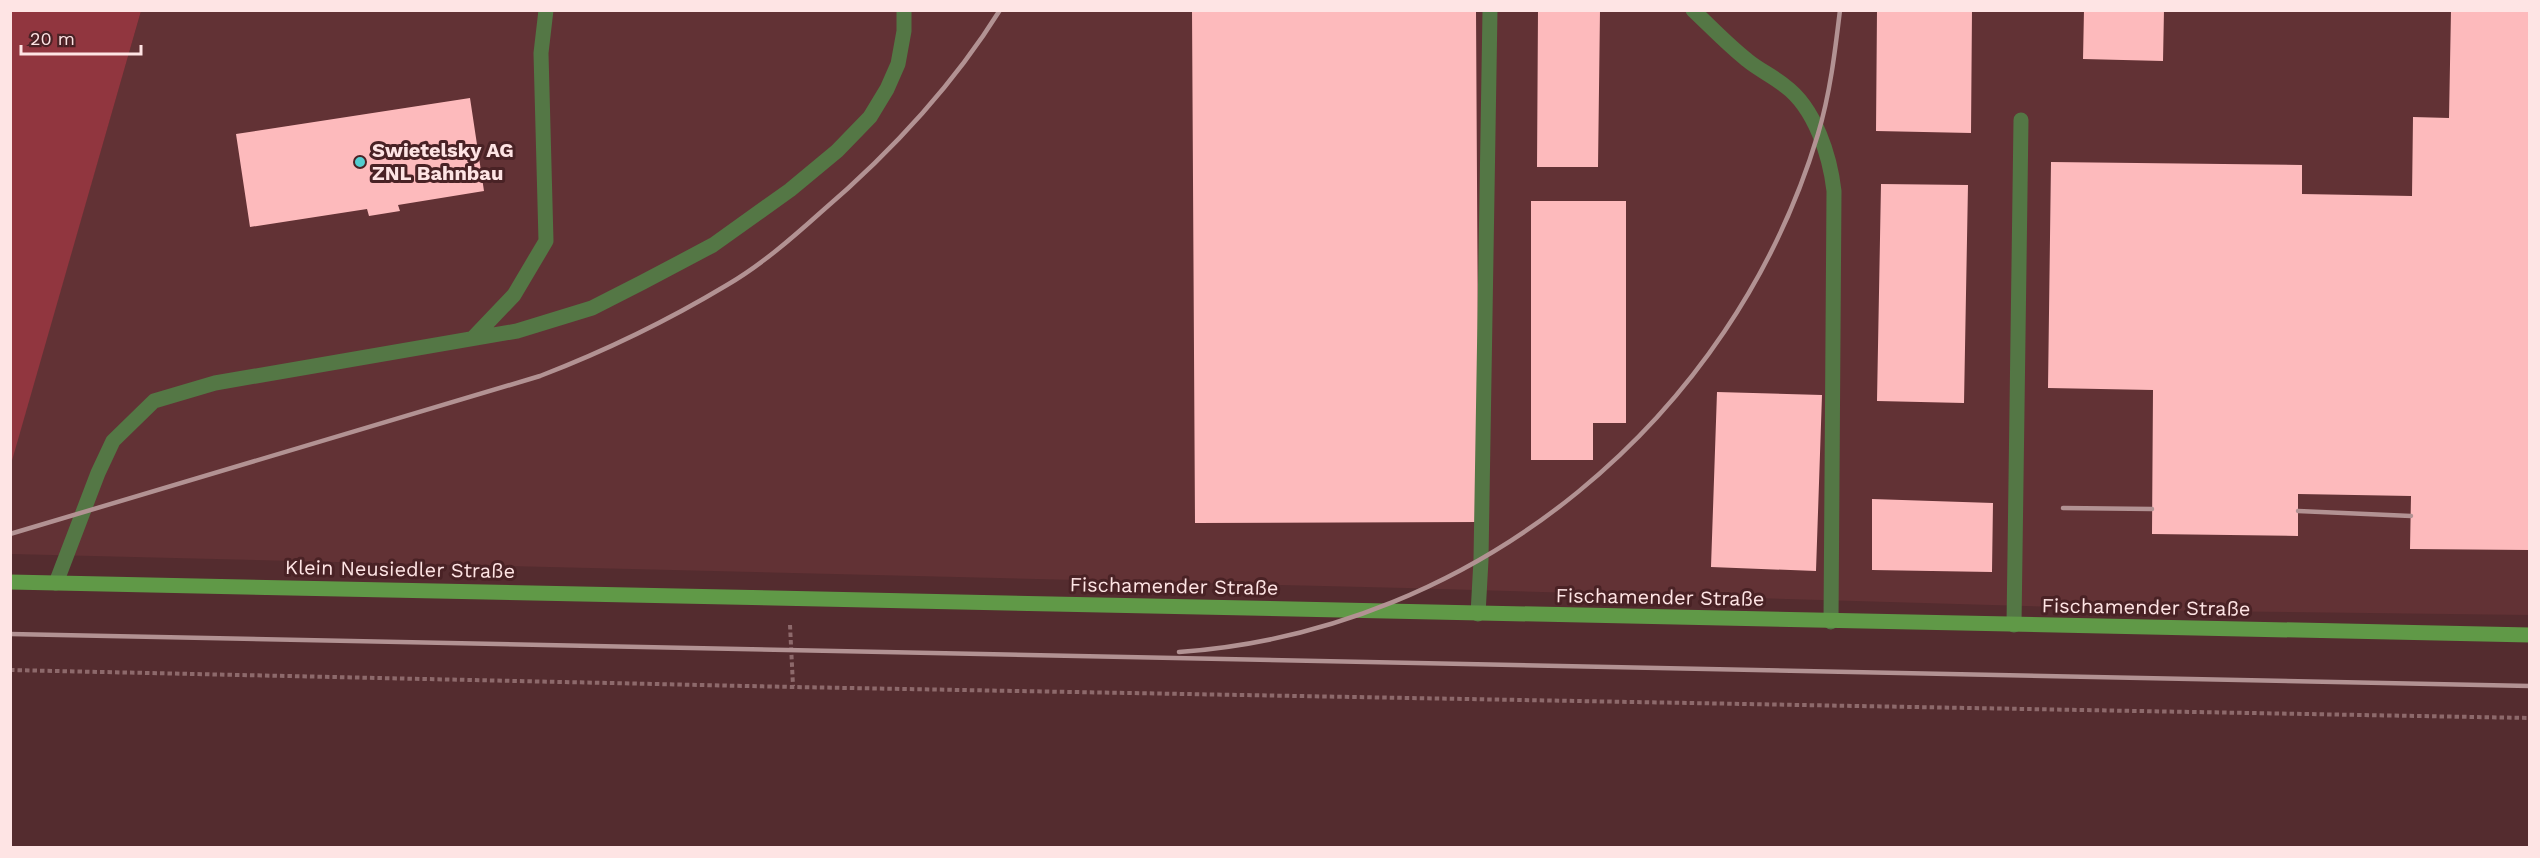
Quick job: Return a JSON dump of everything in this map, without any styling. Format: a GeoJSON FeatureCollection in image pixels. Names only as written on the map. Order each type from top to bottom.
{"type":"FeatureCollection","features":[{"type":"Feature","properties":{"kind":"main road","name":"Klein Neusiedler Straße"},"geometry":{"type":"LineString","coordinates":[[10,582],[789,597]]}},
{"type":"Feature","properties":{"kind":"main road","name":"Fischamender Straße"},"geometry":{"type":"LineString","coordinates":[[789,597],[2014,626],[2529,635]]}},
{"type":"Feature","properties":{"kind":"lane"},"geometry":{"type":"LineString","coordinates":[[473,338],[514,295],[546,241],[541,53],[546,10]]}},
{"type":"Feature","properties":{"kind":"lane"},"geometry":{"type":"LineString","coordinates":[[56,583],[98,473],[113,441],[154,400],[215,383],[517,331],[592,308],[713,245],[790,190],[837,151],[870,117],[887,89],[898,64],[904,31],[904,10]]}},
{"type":"Feature","properties":{"kind":"lane"},"geometry":{"type":"LineString","coordinates":[[1478,614],[1481,560],[1490,10]]}},
{"type":"Feature","properties":{"kind":"lane"},"geometry":{"type":"LineString","coordinates":[[1693,10],[1748,62],[1798,96],[1830,161],[1834,191],[1831,622]]}},
{"type":"Feature","properties":{"kind":"lane"},"geometry":{"type":"LineString","coordinates":[[2014,626],[2021,120]]}},
{"type":"Feature","properties":{"kind":"path"},"geometry":{"type":"LineString","coordinates":[[789,597],[794,687]]}},
{"type":"Feature","properties":{"kind":"path"},"geometry":{"type":"LineString","coordinates":[[10,670],[794,687],[2529,718]]}},
{"type":"Feature","properties":{"kind":"shaded area"},"geometry":{"type":"Polygon","coordinates":[[[10,11],[141,11],[11,464],[10,11]]]}},
{"type":"Feature","properties":{"kind":"shaded area"},"geometry":{"type":"Polygon","coordinates":[[[141,11],[2529,11],[2529,615],[2198,611],[1406,588],[11,554],[10,464],[141,11]]]}},
{"type":"Feature","properties":{"kind":"building"},"geometry":{"type":"Polygon","coordinates":[[[1192,10],[1476,10],[1479,522],[1195,523],[1192,10]]]}},
{"type":"Feature","properties":{"kind":"building"},"geometry":{"type":"Polygon","coordinates":[[[1538,10],[1600,10],[1598,167],[1537,167],[1538,10]]]}},
{"type":"Feature","properties":{"kind":"building"},"geometry":{"type":"Polygon","coordinates":[[[1877,10],[1972,10],[1971,133],[1876,131],[1877,10]]]}},
{"type":"Feature","properties":{"kind":"building"},"geometry":{"type":"Polygon","coordinates":[[[2084,10],[2164,10],[2163,61],[2083,59],[2084,10]]]}},
{"type":"Feature","properties":{"kind":"building"},"geometry":{"type":"Polygon","coordinates":[[[2451,10],[2530,10],[2530,550],[2410,549],[2411,496],[2298,494],[2298,536],[2152,534],[2153,390],[2048,388],[2051,162],[2302,165],[2302,194],[2412,196],[2413,117],[2449,118],[2451,10]]]}},
{"type":"Feature","properties":{"kind":"building","name":"Swietelsky AG ZNL Bahnbau"},"geometry":{"type":"Polygon","coordinates":[[[470,98],[484,191],[398,205],[400,211],[369,216],[367,209],[250,227],[236,134],[470,98]]]}},
{"type":"Feature","properties":{"kind":"building"},"geometry":{"type":"Polygon","coordinates":[[[1881,184],[1968,185],[1964,403],[1877,401],[1881,184]]]}},
{"type":"Feature","properties":{"kind":"building"},"geometry":{"type":"Polygon","coordinates":[[[1531,201],[1626,201],[1626,423],[1593,423],[1593,460],[1531,460],[1531,201]]]}},
{"type":"Feature","properties":{"kind":"building"},"geometry":{"type":"Polygon","coordinates":[[[1717,392],[1822,395],[1816,571],[1711,567],[1717,392]]]}},
{"type":"Feature","properties":{"kind":"building"},"geometry":{"type":"Polygon","coordinates":[[[1872,499],[1993,503],[1992,572],[1872,570],[1872,499]]]}},
{"type":"Feature","properties":{"kind":"railway"},"geometry":{"type":"LineString","coordinates":[[10,534],[540,376],[612,346],[682,311],[764,260],[846,190],[895,143],[940,93],[1000,10]]}},
{"type":"Feature","properties":{"kind":"railway"},"geometry":{"type":"LineString","coordinates":[[1179,652],[1289,635],[1393,602],[1490,554],[1578,492],[1657,417],[1724,332],[1778,237],[1818,134],[1832,73],[1840,10]]}},
{"type":"Feature","properties":{"kind":"railway"},"geometry":{"type":"LineString","coordinates":[[2063,508],[2152,509]]}},
{"type":"Feature","properties":{"kind":"railway"},"geometry":{"type":"LineString","coordinates":[[2298,511],[2411,516]]}},
{"type":"Feature","properties":{"kind":"railway"},"geometry":{"type":"LineString","coordinates":[[10,634],[2530,686]]}},
{"type":"Feature","properties":{"kind":"place","name":"Swietelsky AG ZNL Bahnbau"},"geometry":{"type":"Point","coordinates":[360,162]}}]}
